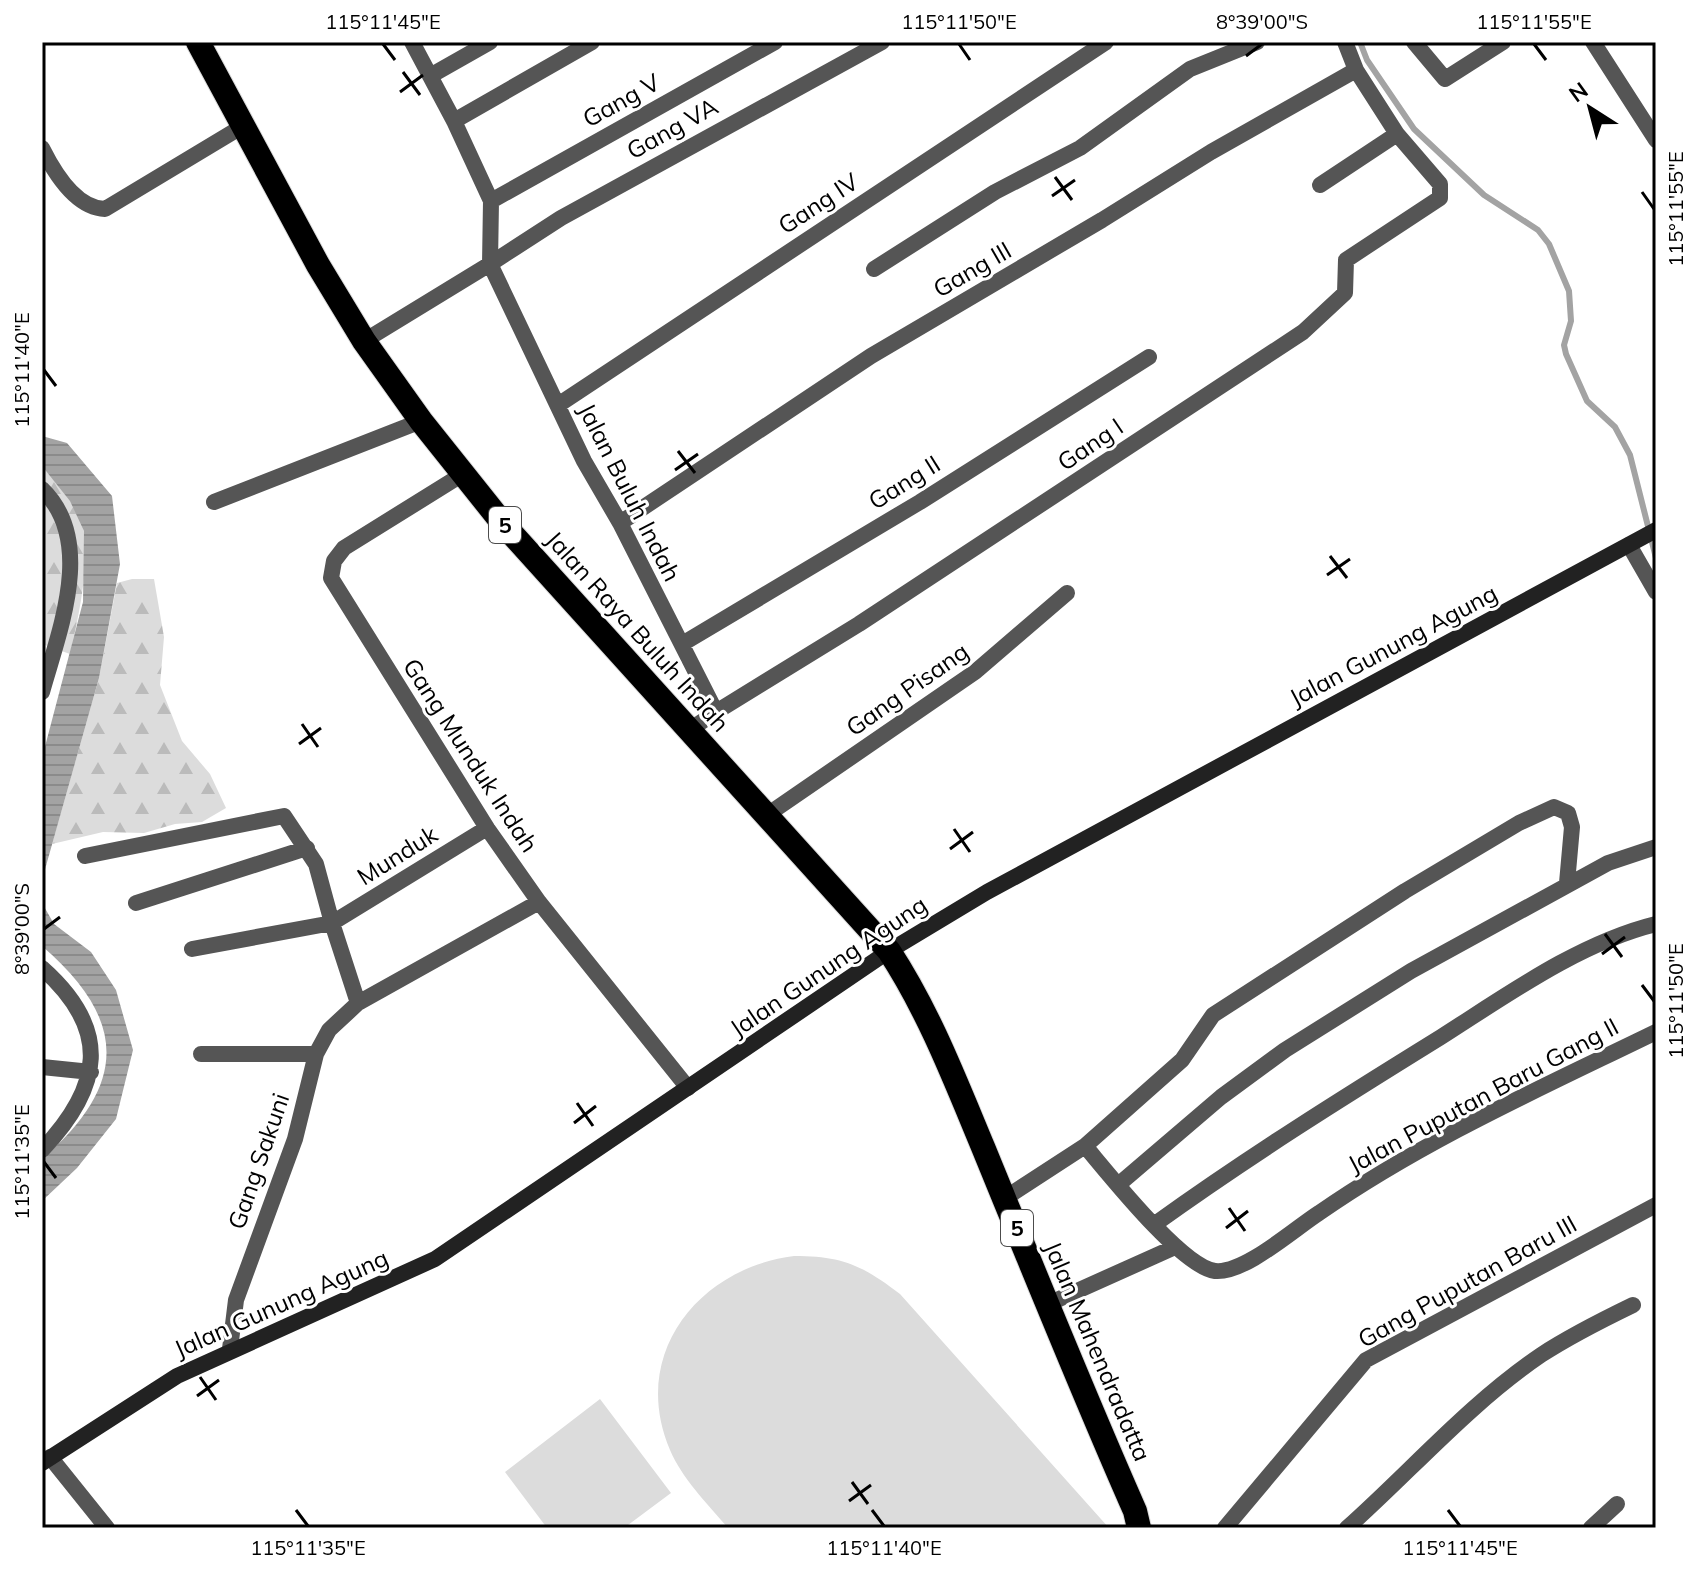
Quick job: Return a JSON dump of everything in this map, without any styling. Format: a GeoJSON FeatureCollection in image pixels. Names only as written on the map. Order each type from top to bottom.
{"type":"FeatureCollection","features":[{"type":"Feature","properties":{"kind":"highway","name":"Jalan Raya Buluh Indah"},"geometry":{"type":"LineString","coordinates":[[198,42],[294,224],[364,341],[421,421],[504,525],[889,951]]}},
{"type":"Feature","properties":{"kind":"highway","name":"Jalan Mahendradatta"},"geometry":{"type":"LineString","coordinates":[[889,951],[925,1015],[1005,1198],[1137,1519],[1155,1528]]}},
{"type":"Feature","properties":{"kind":"main road","name":"Jalan Gunung Agung"},"geometry":{"type":"LineString","coordinates":[[46,1460],[153,1390],[230,1349],[340,1304],[435,1259],[889,951],[987,892],[1643,537]]}},
{"type":"Feature","properties":{"kind":"street","name":"Jalan Buluh Indah"},"geometry":{"type":"LineString","coordinates":[[412,42],[454,121],[491,201],[490,264],[584,461],[620,523],[716,712]]}},
{"type":"Feature","properties":{"kind":"street"},"geometry":{"type":"LineString","coordinates":[[430,76],[490,42]]}},
{"type":"Feature","properties":{"kind":"street"},"geometry":{"type":"LineString","coordinates":[[454,121],[592,42]]}},
{"type":"Feature","properties":{"kind":"street","name":"Gang V"},"geometry":{"type":"LineString","coordinates":[[491,201],[775,42]]}},
{"type":"Feature","properties":{"kind":"street","name":"Gang VA"},"geometry":{"type":"LineString","coordinates":[[490,264],[588,203],[882,42]]}},
{"type":"Feature","properties":{"kind":"street","name":"Gang IV"},"geometry":{"type":"LineString","coordinates":[[558,405],[1106,42]]}},
{"type":"Feature","properties":{"kind":"street"},"geometry":{"type":"LineString","coordinates":[[874,269],[995,192],[1080,148],[1190,69],[1257,42]]}},
{"type":"Feature","properties":{"kind":"street"},"geometry":{"type":"LineString","coordinates":[[1320,185],[1397,134],[1356,70],[1345,42]]}},
{"type":"Feature","properties":{"kind":"street"},"geometry":{"type":"LineString","coordinates":[[1414,42],[1445,79],[1503,42]]}},
{"type":"Feature","properties":{"kind":"street"},"geometry":{"type":"LineString","coordinates":[[1593,42],[1656,140]]}},
{"type":"Feature","properties":{"kind":"street","name":"Gang III"},"geometry":{"type":"LineString","coordinates":[[620,523],[871,356],[1211,152],[1356,70]]}},
{"type":"Feature","properties":{"kind":"street"},"geometry":{"type":"LineString","coordinates":[[42,148],[76,197],[85,205],[105,209],[243,126]]}},
{"type":"Feature","properties":{"kind":"street","name":"Gang I"},"geometry":{"type":"LineString","coordinates":[[716,712],[859,624],[1303,332],[1345,293],[1346,260],[1440,198],[1440,184],[1397,134]]}},
{"type":"Feature","properties":{"kind":"street"},"geometry":{"type":"LineString","coordinates":[[364,341],[490,264]]}},
{"type":"Feature","properties":{"kind":"street","name":"Gang II"},"geometry":{"type":"LineString","coordinates":[[682,644],[920,502],[1149,357]]}},
{"type":"Feature","properties":{"kind":"street"},"geometry":{"type":"LineString","coordinates":[[214,502],[421,421]]}},
{"type":"Feature","properties":{"kind":"street","name":"Gang Munduk Indah"},"geometry":{"type":"LineString","coordinates":[[463,474],[344,548],[334,561],[331,578],[487,828],[539,902],[688,1088]]}},
{"type":"Feature","properties":{"kind":"street"},"geometry":{"type":"LineString","coordinates":[[42,489],[60,512],[69,544],[69,569],[61,626],[42,692]]}},
{"type":"Feature","properties":{"kind":"street"},"geometry":{"type":"LineString","coordinates":[[1643,537],[1656,592]]}},
{"type":"Feature","properties":{"kind":"street","name":"Gang Pisang"},"geometry":{"type":"LineString","coordinates":[[767,815],[975,672],[1067,593]]}},
{"type":"Feature","properties":{"kind":"street"},"geometry":{"type":"LineString","coordinates":[[691,729],[716,712]]}},
{"type":"Feature","properties":{"kind":"street"},"geometry":{"type":"LineString","coordinates":[[1005,1198],[1085,1146],[1182,1060],[1213,1015],[1405,891],[1519,823],[1554,807],[1568,813],[1572,827],[1567,883]]}},
{"type":"Feature","properties":{"kind":"street"},"geometry":{"type":"LineString","coordinates":[[85,856],[284,816],[316,864],[358,1003]]}},
{"type":"Feature","properties":{"kind":"street","name":"Munduk"},"geometry":{"type":"LineString","coordinates":[[332,923],[487,828]]}},
{"type":"Feature","properties":{"kind":"street"},"geometry":{"type":"LineString","coordinates":[[1118,1185],[1221,1097],[1285,1050],[1411,971],[1567,883],[1608,863],[1656,847]]}},
{"type":"Feature","properties":{"kind":"street"},"geometry":{"type":"LineString","coordinates":[[136,903],[307,848]]}},
{"type":"Feature","properties":{"kind":"street","name":"Gang Sakuni"},"geometry":{"type":"LineString","coordinates":[[230,1349],[236,1300],[295,1139],[316,1054],[329,1030],[358,1003],[539,902]]}},
{"type":"Feature","properties":{"kind":"street"},"geometry":{"type":"LineString","coordinates":[[192,949],[332,923]]}},
{"type":"Feature","properties":{"kind":"street"},"geometry":{"type":"LineString","coordinates":[[1155,1224],[1250,1155],[1511,992],[1625,933],[1656,924]]}},
{"type":"Feature","properties":{"kind":"street"},"geometry":{"type":"LineString","coordinates":[[42,968],[61,985],[86,1026],[91,1072],[76,1110],[42,1150]]}},
{"type":"Feature","properties":{"kind":"street"},"geometry":{"type":"LineString","coordinates":[[42,983],[61,985]]}},
{"type":"Feature","properties":{"kind":"street","name":"Jalan Puputan Baru Gang II"},"geometry":{"type":"LineString","coordinates":[[1175,1247],[1210,1271],[1245,1264],[1344,1195],[1443,1137],[1656,1032]]}},
{"type":"Feature","properties":{"kind":"street"},"geometry":{"type":"LineString","coordinates":[[201,1054],[316,1054]]}},
{"type":"Feature","properties":{"kind":"street"},"geometry":{"type":"LineString","coordinates":[[42,1067],[91,1072]]}},
{"type":"Feature","properties":{"kind":"street"},"geometry":{"type":"LineString","coordinates":[[1048,1304],[1175,1247],[1085,1146]]}},
{"type":"Feature","properties":{"kind":"street","name":"Gang Puputan Baru III"},"geometry":{"type":"LineString","coordinates":[[1225,1528],[1366,1360],[1656,1205]]}},
{"type":"Feature","properties":{"kind":"street"},"geometry":{"type":"LineString","coordinates":[[1347,1528],[1478,1405],[1520,1370],[1600,1321],[1633,1305]]}},
{"type":"Feature","properties":{"kind":"street"},"geometry":{"type":"LineString","coordinates":[[46,1460],[107,1528]]}},
{"type":"Feature","properties":{"kind":"street"},"geometry":{"type":"LineString","coordinates":[[1591,1528],[1617,1504]]}},
{"type":"Feature","properties":{"kind":"green space"},"geometry":{"type":"Polygon","coordinates":[[[42,466],[73,503],[84,531],[83,585],[70,654],[42,644],[42,466]]]}},
{"type":"Feature","properties":{"kind":"green space"},"geometry":{"type":"Polygon","coordinates":[[[154,579],[164,637],[160,685],[182,741],[210,774],[226,808],[202,822],[175,824],[144,833],[103,832],[52,844],[99,678],[117,583],[154,579]]]}},
{"type":"Feature","properties":{"kind":"green space"},"geometry":{"type":"Polygon","coordinates":[[[794,1256],[851,1264],[900,1294],[1109,1528],[728,1528],[689,1481],[670,1450],[660,1415],[659,1381],[666,1350],[681,1322],[702,1297],[729,1278],[760,1264],[794,1256]]]}},
{"type":"Feature","properties":{"kind":"green space"},"geometry":{"type":"Polygon","coordinates":[[[600,1399],[671,1493],[624,1528],[547,1528],[505,1472],[600,1399]]]}},
{"type":"Feature","properties":{"kind":"shaded area"},"geometry":{"type":"Polygon","coordinates":[[[42,436],[67,443],[112,496],[120,564],[99,678],[42,880],[42,758],[83,602],[84,531],[70,501],[42,466],[42,436]]]}},
{"type":"Feature","properties":{"kind":"shaded area"},"geometry":{"type":"Polygon","coordinates":[[[42,903],[54,924],[91,952],[116,990],[133,1050],[116,1119],[77,1168],[42,1201],[42,1159],[70,1132],[90,1105],[102,1079],[106,1052],[102,1026],[90,1000],[70,973],[42,946],[42,903]]]}},
{"type":"Feature","properties":{"kind":"waterway"},"geometry":{"type":"LineString","coordinates":[[1360,42],[1367,60],[1414,129],[1484,195],[1538,230],[1549,244],[1569,291],[1571,321],[1564,345],[1566,354],[1587,401],[1615,427],[1630,455],[1656,558]]}}]}
